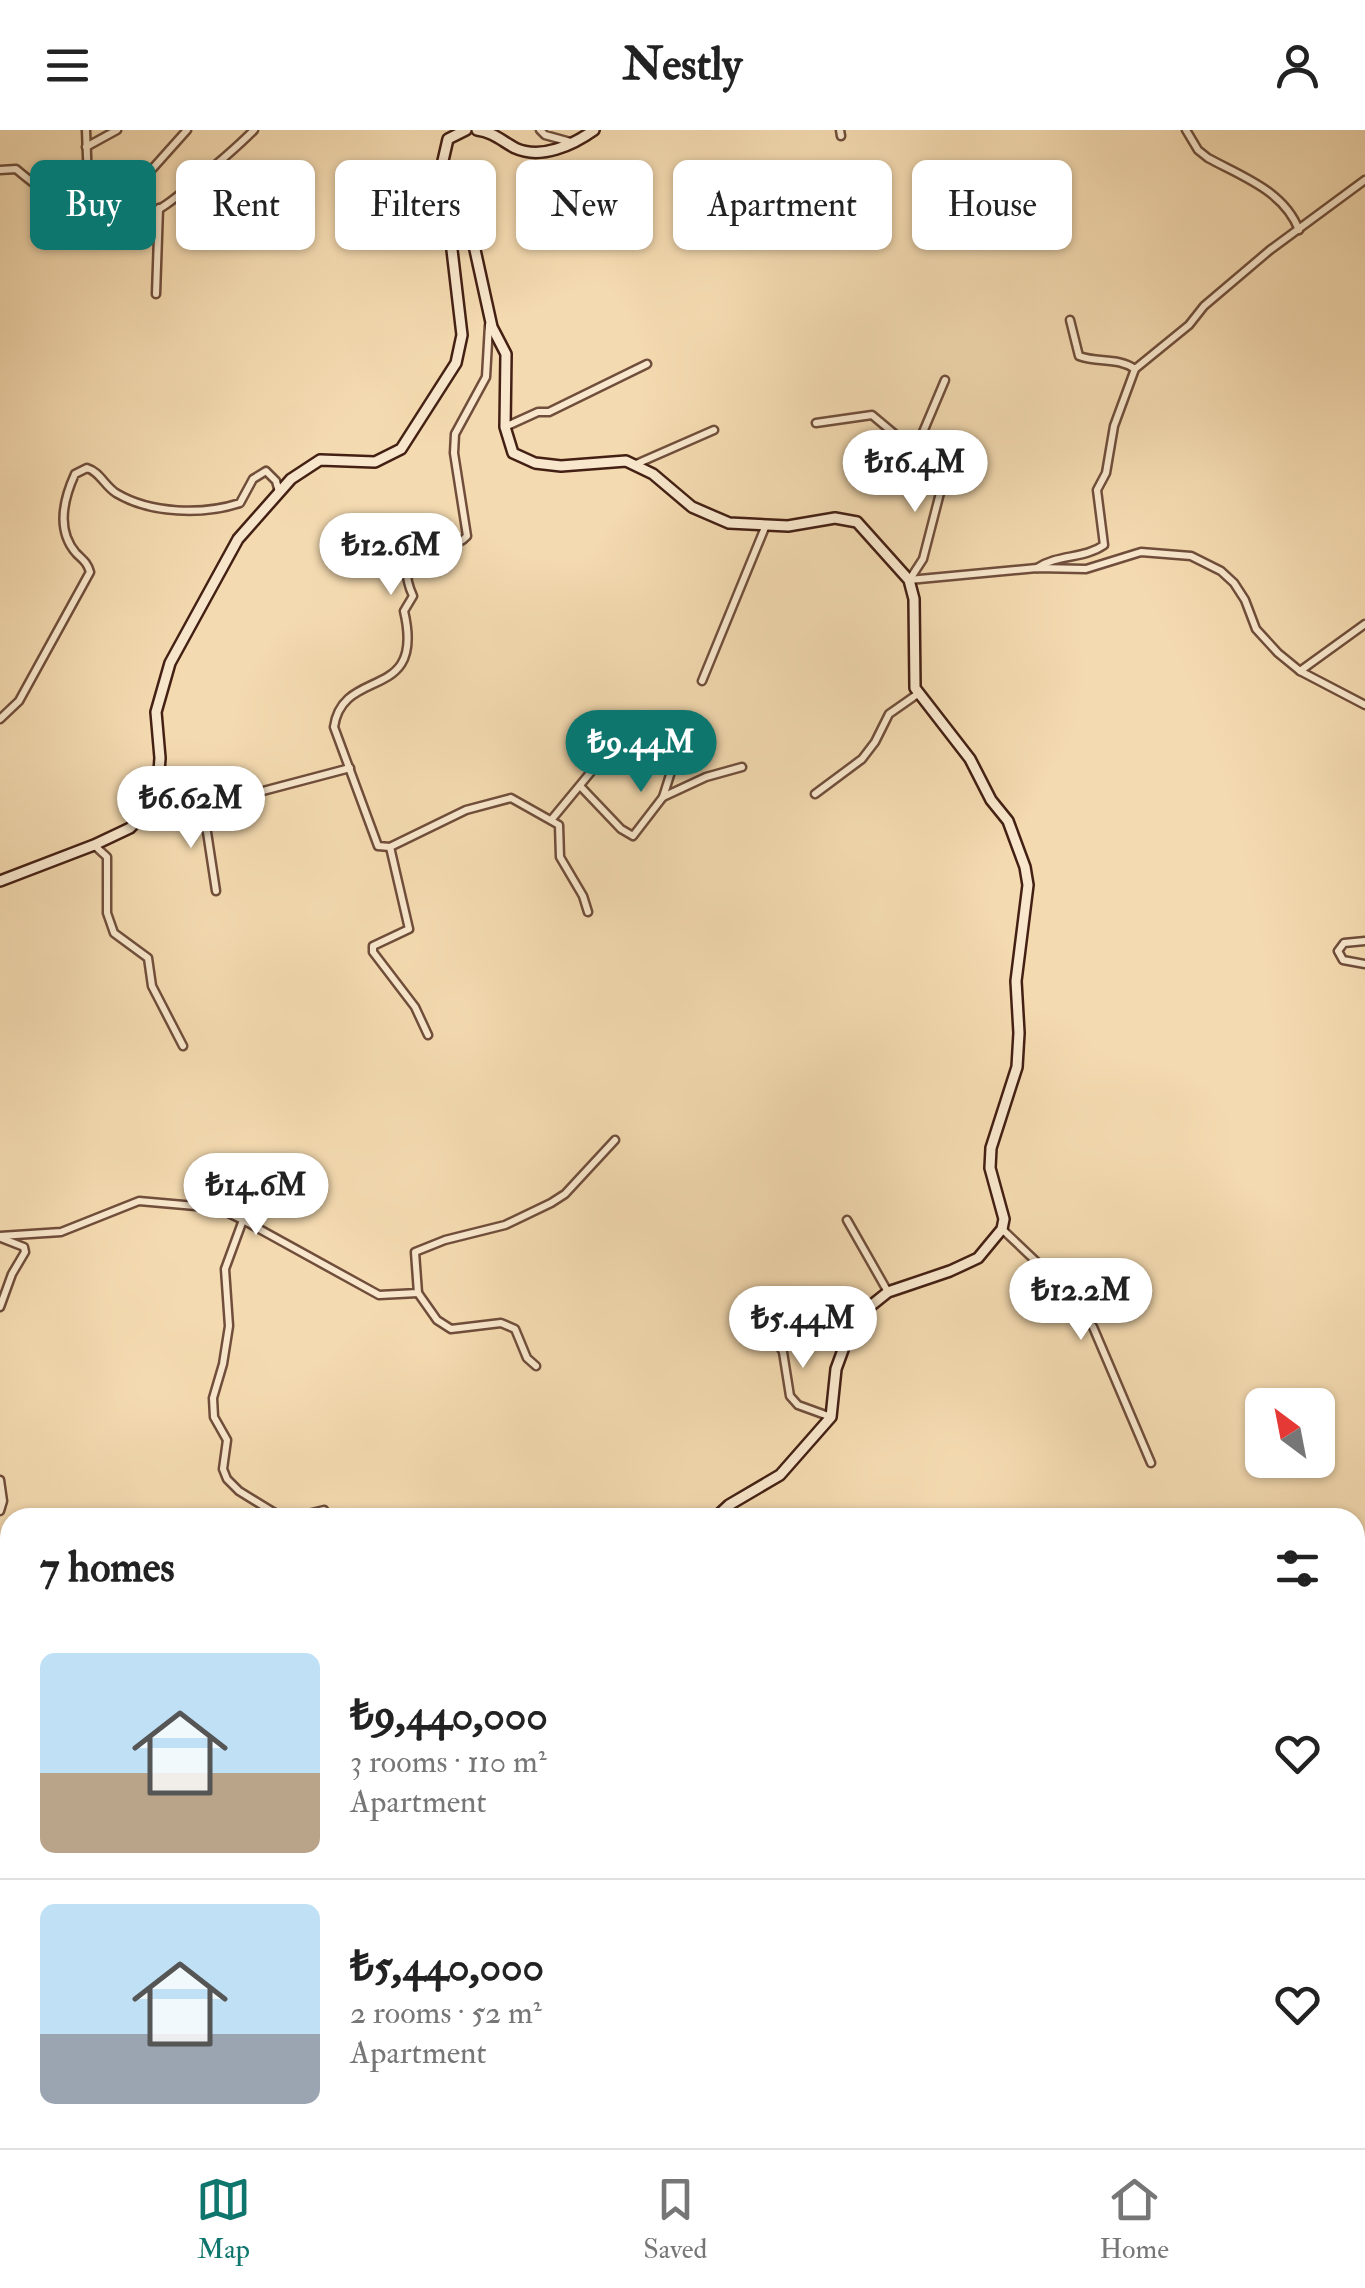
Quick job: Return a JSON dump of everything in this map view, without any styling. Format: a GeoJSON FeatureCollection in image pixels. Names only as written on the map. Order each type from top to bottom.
{"type":"FeatureCollection","features":[{"type":"Feature","properties":{"kind":"street"},"geometry":{"type":"LineString","coordinates":[[86,130],[87,160]]}},
{"type":"Feature","properties":{"kind":"street"},"geometry":{"type":"LineString","coordinates":[[86,146],[117,130]]}},
{"type":"Feature","properties":{"kind":"street"},"geometry":{"type":"LineString","coordinates":[[156,164],[187,130]]}},
{"type":"Feature","properties":{"kind":"street"},"geometry":{"type":"LineString","coordinates":[[156,210],[234,151],[254,130]]}},
{"type":"Feature","properties":{"kind":"street"},"geometry":{"type":"LineString","coordinates":[[443,160],[448,139],[466,130]]}},
{"type":"Feature","properties":{"kind":"street"},"geometry":{"type":"LineString","coordinates":[[478,130],[520,150],[554,150],[575,143],[594,130]]}},
{"type":"Feature","properties":{"kind":"street"},"geometry":{"type":"LineString","coordinates":[[540,130],[544,135],[575,143]]}},
{"type":"Feature","properties":{"kind":"street"},"geometry":{"type":"LineString","coordinates":[[1186,130],[1208,158],[1281,199],[1294,214],[1300,230]]}},
{"type":"Feature","properties":{"kind":"street"},"geometry":{"type":"LineString","coordinates":[[0,170],[16,168],[30,180]]}},
{"type":"Feature","properties":{"kind":"street"},"geometry":{"type":"LineString","coordinates":[[1038,568],[1052,560],[1093,553],[1104,545],[1096,490],[1106,474],[1114,426],[1135,368],[1189,325],[1204,306],[1244,273],[1365,180]]}},
{"type":"Feature","properties":{"kind":"street"},"geometry":{"type":"LineString","coordinates":[[156,294],[160,208]]}},
{"type":"Feature","properties":{"kind":"street"},"geometry":{"type":"LineString","coordinates":[[0,881],[94,846],[130,828],[157,799],[160,758],[156,712],[170,663],[238,539],[291,479],[320,460],[375,462],[401,449],[456,364],[462,336],[452,250]]}},
{"type":"Feature","properties":{"kind":"street"},"geometry":{"type":"LineString","coordinates":[[475,250],[490,318],[506,354],[505,427],[513,453],[534,463],[562,466],[626,461],[653,474],[692,507],[730,523],[788,526],[835,518],[857,522],[909,580],[914,599],[915,688],[970,760],[991,800],[1008,820],[1025,867],[1028,886],[1016,981],[1020,1033],[1017,1067],[991,1148],[990,1168],[1004,1219],[1002,1229],[978,1258],[950,1272],[888,1292],[863,1312],[852,1328],[836,1369],[831,1417],[780,1475],[725,1508]]}},
{"type":"Feature","properties":{"kind":"street"},"geometry":{"type":"LineString","coordinates":[[490,318],[486,377],[455,434],[454,453],[467,536],[452,544],[440,540],[430,529],[410,550],[404,566],[414,596],[404,610],[410,648],[407,659],[340,708],[334,727],[378,846],[390,847],[466,810],[511,798],[559,824],[560,857],[588,912]]}},
{"type":"Feature","properties":{"kind":"street"},"geometry":{"type":"LineString","coordinates":[[1070,320],[1080,356],[1125,362],[1135,368]]}},
{"type":"Feature","properties":{"kind":"street"},"geometry":{"type":"LineString","coordinates":[[505,427],[538,412],[549,412],[647,364]]}},
{"type":"Feature","properties":{"kind":"street"},"geometry":{"type":"LineString","coordinates":[[916,451],[946,380]]}},
{"type":"Feature","properties":{"kind":"street"},"geometry":{"type":"LineString","coordinates":[[816,423],[872,415],[916,451],[931,472],[940,493],[924,559],[909,580]]}},
{"type":"Feature","properties":{"kind":"street"},"geometry":{"type":"LineString","coordinates":[[634,465],[714,430]]}},
{"type":"Feature","properties":{"kind":"street"},"geometry":{"type":"LineString","coordinates":[[0,719],[18,702],[90,572],[74,551],[64,527],[64,509],[76,474],[87,468],[96,471],[118,494],[174,510],[214,511],[240,502],[253,480],[266,470],[276,481],[279,493]]}},
{"type":"Feature","properties":{"kind":"street"},"geometry":{"type":"LineString","coordinates":[[702,681],[766,525]]}},
{"type":"Feature","properties":{"kind":"street"},"geometry":{"type":"LineString","coordinates":[[909,580],[1038,568],[1086,569],[1141,552],[1191,556],[1221,571],[1234,583],[1256,629],[1278,653],[1300,671],[1365,705]]}},
{"type":"Feature","properties":{"kind":"street"},"geometry":{"type":"LineString","coordinates":[[1300,671],[1365,624]]}},
{"type":"Feature","properties":{"kind":"street"},"geometry":{"type":"LineString","coordinates":[[815,794],[862,759],[876,742],[888,714],[918,693]]}},
{"type":"Feature","properties":{"kind":"street"},"geometry":{"type":"LineString","coordinates":[[552,819],[595,767],[616,716]]}},
{"type":"Feature","properties":{"kind":"street"},"geometry":{"type":"LineString","coordinates":[[581,787],[630,836],[640,830],[663,796],[683,734]]}},
{"type":"Feature","properties":{"kind":"street"},"geometry":{"type":"LineString","coordinates":[[663,796],[706,776],[742,767]]}},
{"type":"Feature","properties":{"kind":"street"},"geometry":{"type":"LineString","coordinates":[[157,799],[194,806],[214,804],[350,768]]}},
{"type":"Feature","properties":{"kind":"street"},"geometry":{"type":"LineString","coordinates":[[194,806],[207,832],[216,891]]}},
{"type":"Feature","properties":{"kind":"street"},"geometry":{"type":"LineString","coordinates":[[94,846],[107,857],[107,913],[114,933],[148,958],[152,986],[183,1046]]}},
{"type":"Feature","properties":{"kind":"street"},"geometry":{"type":"LineString","coordinates":[[390,847],[409,929],[373,946],[372,952],[415,1007],[428,1035]]}},
{"type":"Feature","properties":{"kind":"street"},"geometry":{"type":"LineString","coordinates":[[1365,941],[1344,943],[1338,952],[1344,960],[1365,964]]}},
{"type":"Feature","properties":{"kind":"street"},"geometry":{"type":"LineString","coordinates":[[536,1366],[527,1358],[515,1329],[501,1323],[450,1329],[437,1320],[418,1293],[415,1252],[505,1224],[550,1203],[565,1194],[614,1140]]}},
{"type":"Feature","properties":{"kind":"street"},"geometry":{"type":"LineString","coordinates":[[0,1237],[61,1232],[139,1201],[218,1208],[379,1295],[418,1293]]}},
{"type":"Feature","properties":{"kind":"street"},"geometry":{"type":"LineString","coordinates":[[243,1220],[226,1270],[228,1326],[213,1398],[214,1417],[228,1440],[223,1469],[227,1479],[267,1508]]}},
{"type":"Feature","properties":{"kind":"street"},"geometry":{"type":"LineString","coordinates":[[847,1220],[888,1292]]}},
{"type":"Feature","properties":{"kind":"street"},"geometry":{"type":"LineString","coordinates":[[1002,1229],[1064,1288],[1093,1326],[1151,1463]]}},
{"type":"Feature","properties":{"kind":"street"},"geometry":{"type":"LineString","coordinates":[[0,1237],[24,1247],[25,1252],[0,1307]]}},
{"type":"Feature","properties":{"kind":"street"},"geometry":{"type":"LineString","coordinates":[[771,1332],[782,1352],[790,1396],[798,1405],[831,1417]]}},
{"type":"Feature","properties":{"kind":"street"},"geometry":{"type":"LineString","coordinates":[[0,1480],[4,1501],[1,1508]]}}]}
